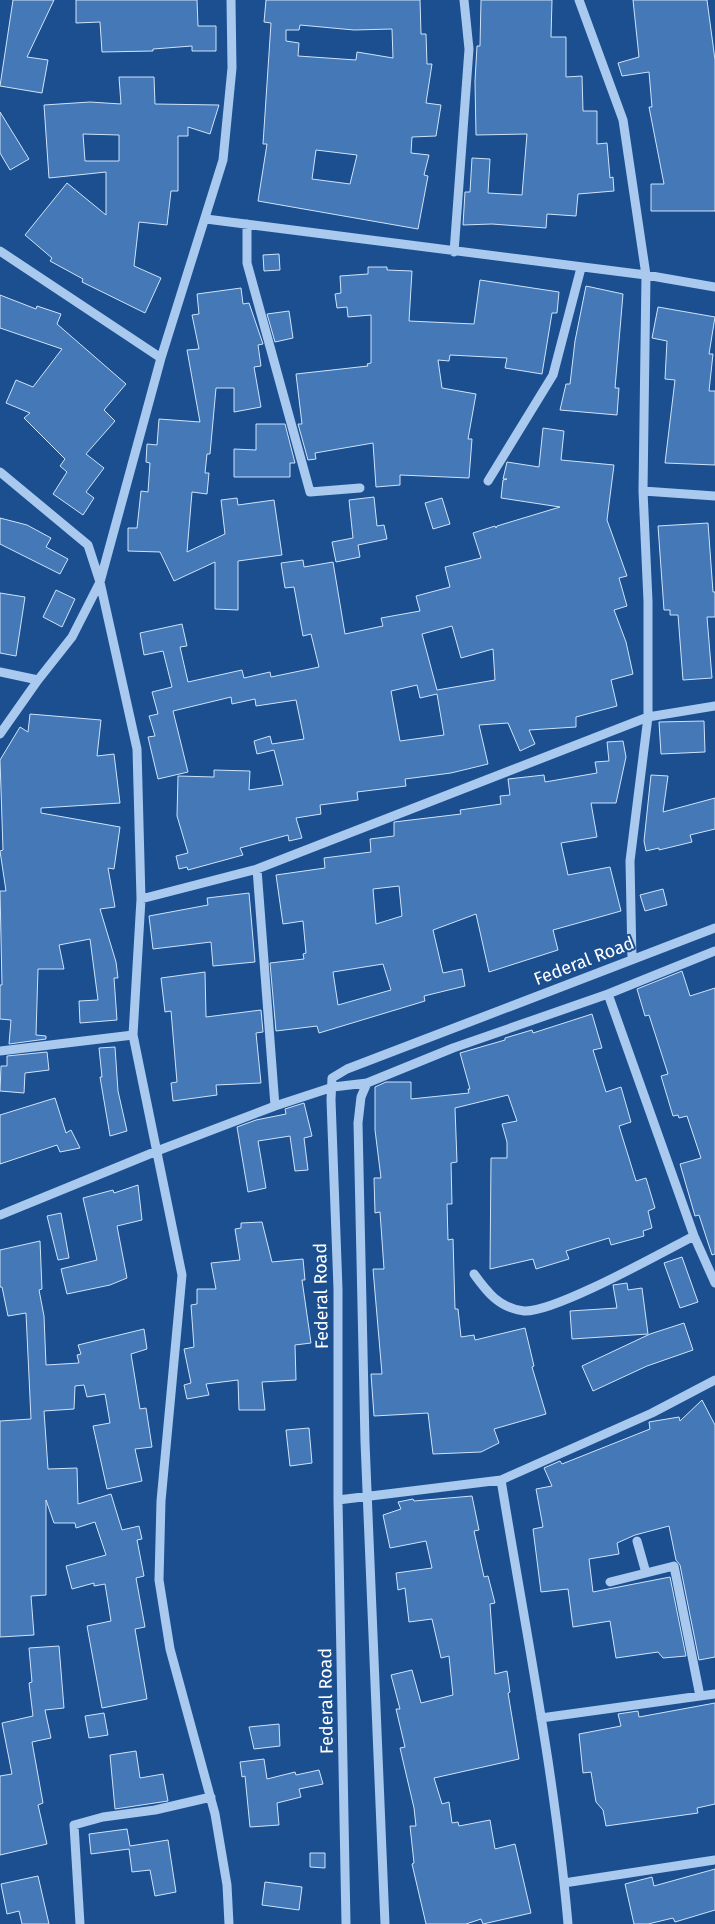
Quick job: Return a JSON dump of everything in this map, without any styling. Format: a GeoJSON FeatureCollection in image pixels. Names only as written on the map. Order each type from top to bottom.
{"type":"FeatureCollection","features":[{"type":"Feature","properties":{"kind":"street"},"geometry":{"type":"LineString","coordinates":[[0,734],[38,680],[72,637],[100,582],[161,358],[223,160],[232,68],[231,0]]}},
{"type":"Feature","properties":{"kind":"street"},"geometry":{"type":"LineString","coordinates":[[454,252],[469,49],[464,0]]}},
{"type":"Feature","properties":{"kind":"street"},"geometry":{"type":"LineString","coordinates":[[579,0],[622,120],[646,276],[644,491],[648,601],[648,717],[630,861],[632,960]]}},
{"type":"Feature","properties":{"kind":"street"},"geometry":{"type":"LineString","coordinates":[[206,219],[646,276],[715,287]]}},
{"type":"Feature","properties":{"kind":"street"},"geometry":{"type":"LineString","coordinates":[[247,224],[247,263],[310,492],[360,488]]}},
{"type":"Feature","properties":{"kind":"street"},"geometry":{"type":"LineString","coordinates":[[0,251],[161,358]]}},
{"type":"Feature","properties":{"kind":"street"},"geometry":{"type":"LineString","coordinates":[[488,481],[553,375],[581,268]]}},
{"type":"Feature","properties":{"kind":"street"},"geometry":{"type":"LineString","coordinates":[[0,472],[88,545],[100,582],[137,749],[141,899],[133,1035],[182,1275],[161,1501],[159,1580],[170,1649],[211,1798],[228,1885],[229,1924]]}},
{"type":"Feature","properties":{"kind":"street"},"geometry":{"type":"LineString","coordinates":[[644,491],[715,496]]}},
{"type":"Feature","properties":{"kind":"street"},"geometry":{"type":"LineString","coordinates":[[0,672],[38,680]]}},
{"type":"Feature","properties":{"kind":"street"},"geometry":{"type":"LineString","coordinates":[[141,899],[258,869],[648,717],[715,706]]}},
{"type":"Feature","properties":{"kind":"street"},"geometry":{"type":"LineString","coordinates":[[258,869],[276,1106]]}},
{"type":"Feature","properties":{"kind":"street","name":"Federal Road"},"geometry":{"type":"LineString","coordinates":[[346,1924],[338,1500],[338,1289],[331,1100],[332,1078],[347,1069],[715,928]]}},
{"type":"Feature","properties":{"kind":"street"},"geometry":{"type":"LineString","coordinates":[[0,1214],[276,1106],[333,1087],[368,1083],[453,1048],[608,994],[715,951]]}},
{"type":"Feature","properties":{"kind":"street"},"geometry":{"type":"LineString","coordinates":[[608,994],[694,1236],[715,1283]]}},
{"type":"Feature","properties":{"kind":"street"},"geometry":{"type":"LineString","coordinates":[[0,1052],[133,1035]]}},
{"type":"Feature","properties":{"kind":"street"},"geometry":{"type":"LineString","coordinates":[[368,1083],[361,1097],[358,1122],[367,1497],[385,1924]]}},
{"type":"Feature","properties":{"kind":"street"},"geometry":{"type":"LineString","coordinates":[[474,1274],[491,1297],[507,1306],[525,1311],[558,1304],[694,1236]]}},
{"type":"Feature","properties":{"kind":"street"},"geometry":{"type":"LineString","coordinates":[[338,1500],[501,1480],[652,1413],[715,1380]]}},
{"type":"Feature","properties":{"kind":"street"},"geometry":{"type":"LineString","coordinates":[[501,1480],[540,1718],[564,1883],[568,1924]]}},
{"type":"Feature","properties":{"kind":"street"},"geometry":{"type":"LineString","coordinates":[[637,1541],[646,1573]]}},
{"type":"Feature","properties":{"kind":"street"},"geometry":{"type":"LineString","coordinates":[[610,1582],[674,1566],[700,1696]]}},
{"type":"Feature","properties":{"kind":"street"},"geometry":{"type":"LineString","coordinates":[[540,1718],[715,1694]]}},
{"type":"Feature","properties":{"kind":"street"},"geometry":{"type":"LineString","coordinates":[[80,1924],[74,1825],[103,1817],[155,1810],[211,1798]]}},
{"type":"Feature","properties":{"kind":"street"},"geometry":{"type":"LineString","coordinates":[[564,1883],[715,1860]]}},
{"type":"Feature","properties":{"kind":"building"},"geometry":{"type":"Polygon","coordinates":[[[13,0],[54,0],[27,57],[48,60],[42,93],[0,86],[13,0]]]}},
{"type":"Feature","properties":{"kind":"building"},"geometry":{"type":"Polygon","coordinates":[[[76,0],[197,0],[198,26],[216,26],[216,51],[192,51],[192,46],[153,49],[153,51],[102,52],[100,22],[76,23],[76,0]]]}},
{"type":"Feature","properties":{"kind":"building"},"geometry":{"type":"Polygon","coordinates":[[[266,0],[420,0],[421,34],[426,34],[427,64],[432,64],[426,103],[441,105],[436,136],[412,137],[411,153],[429,155],[424,175],[428,176],[418,229],[258,201],[267,144],[263,144],[271,23],[264,22],[266,0]],[[300,25],[299,30],[286,30],[286,41],[299,43],[298,56],[356,60],[357,52],[393,58],[392,29],[354,30],[300,25]],[[316,150],[312,179],[350,184],[357,155],[316,150]]]}},
{"type":"Feature","properties":{"kind":"building"},"geometry":{"type":"Polygon","coordinates":[[[481,0],[552,0],[551,37],[566,37],[566,77],[582,76],[583,111],[597,111],[597,144],[607,143],[610,178],[613,177],[614,191],[578,194],[576,216],[547,214],[546,228],[492,224],[463,225],[465,192],[470,192],[472,158],[490,159],[488,193],[522,195],[527,134],[476,135],[475,81],[477,46],[480,46],[481,0]]]}},
{"type":"Feature","properties":{"kind":"building"},"geometry":{"type":"Polygon","coordinates":[[[633,0],[707,0],[715,60],[715,211],[651,211],[651,184],[664,184],[649,107],[652,107],[649,72],[622,76],[618,63],[639,57],[633,0]]]}},
{"type":"Feature","properties":{"kind":"building"},"geometry":{"type":"Polygon","coordinates":[[[119,77],[154,77],[155,104],[219,105],[210,134],[188,127],[188,136],[178,136],[178,191],[171,191],[167,225],[139,222],[134,266],[161,278],[145,313],[82,282],[83,279],[50,261],[52,258],[25,235],[67,183],[106,215],[106,172],[49,178],[44,105],[90,102],[121,104],[119,77]],[[83,134],[85,161],[119,161],[119,135],[83,134]]]}},
{"type":"Feature","properties":{"kind":"building"},"geometry":{"type":"Polygon","coordinates":[[[0,112],[29,159],[10,170],[0,153],[0,112]]]}},
{"type":"Feature","properties":{"kind":"building"},"geometry":{"type":"Polygon","coordinates":[[[279,254],[280,270],[264,271],[263,255],[279,254]]]}},
{"type":"Feature","properties":{"kind":"building"},"geometry":{"type":"Polygon","coordinates":[[[368,267],[387,267],[387,270],[412,271],[409,321],[474,324],[480,280],[559,292],[557,313],[552,313],[542,374],[505,368],[507,358],[450,355],[449,361],[438,360],[442,388],[476,394],[468,439],[472,439],[469,478],[400,475],[400,485],[376,487],[373,443],[315,453],[316,459],[308,460],[298,424],[302,424],[296,374],[368,366],[367,364],[371,363],[371,315],[348,317],[347,307],[337,308],[335,294],[341,293],[340,276],[368,274],[368,267]]]}},
{"type":"Feature","properties":{"kind":"building"},"geometry":{"type":"Polygon","coordinates":[[[586,286],[623,294],[615,388],[619,388],[617,415],[560,410],[566,384],[570,384],[575,341],[586,286]]]}},
{"type":"Feature","properties":{"kind":"building"},"geometry":{"type":"Polygon","coordinates":[[[241,288],[243,304],[249,303],[263,344],[258,345],[261,366],[254,367],[261,407],[234,412],[234,388],[216,388],[210,454],[207,454],[205,473],[209,473],[207,494],[192,492],[187,552],[225,534],[221,500],[237,498],[238,505],[274,500],[282,555],[238,561],[238,610],[215,609],[215,562],[174,581],[160,552],[128,551],[128,528],[137,528],[141,491],[148,492],[150,463],[146,462],[147,444],[157,445],[159,419],[200,422],[187,350],[199,349],[192,315],[199,314],[197,294],[241,288]]]}},
{"type":"Feature","properties":{"kind":"building"},"geometry":{"type":"Polygon","coordinates":[[[0,295],[36,309],[37,306],[61,314],[57,324],[126,384],[104,410],[115,421],[86,454],[104,468],[86,492],[94,498],[83,515],[53,494],[67,472],[60,466],[65,459],[24,418],[30,413],[6,403],[16,380],[33,387],[62,349],[0,328],[0,295]]]}},
{"type":"Feature","properties":{"kind":"building"},"geometry":{"type":"Polygon","coordinates":[[[658,307],[715,317],[709,354],[713,354],[709,391],[715,391],[715,465],[665,463],[675,380],[665,379],[667,341],[652,338],[658,307]]]}},
{"type":"Feature","properties":{"kind":"building"},"geometry":{"type":"Polygon","coordinates":[[[289,311],[293,338],[275,342],[267,314],[289,311]]]}},
{"type":"Feature","properties":{"kind":"building"},"geometry":{"type":"Polygon","coordinates":[[[256,424],[285,424],[295,463],[290,463],[290,477],[234,477],[234,449],[256,450],[256,424]]]}},
{"type":"Feature","properties":{"kind":"building"},"geometry":{"type":"Polygon","coordinates":[[[543,428],[564,431],[561,460],[614,465],[607,520],[627,576],[619,578],[627,606],[614,610],[626,642],[633,674],[611,680],[617,706],[576,717],[576,727],[529,730],[535,744],[520,751],[508,723],[479,725],[488,764],[451,773],[405,779],[406,786],[357,792],[358,800],[320,805],[321,814],[296,818],[302,838],[289,841],[288,835],[240,848],[243,855],[188,870],[187,867],[179,869],[176,856],[188,853],[177,816],[178,776],[214,777],[214,770],[250,771],[249,790],[283,785],[274,750],[257,754],[254,741],[270,736],[272,744],[304,739],[296,700],[256,706],[255,699],[232,704],[231,697],[173,711],[188,772],[158,779],[148,737],[155,736],[149,716],[158,714],[152,692],[172,687],[163,651],[144,655],[140,633],[182,624],[187,646],[180,647],[188,682],[242,670],[244,678],[270,672],[271,677],[319,667],[311,634],[303,636],[294,587],[285,588],[281,563],[303,560],[304,567],[333,562],[345,634],[383,626],[381,618],[420,611],[416,596],[450,587],[445,567],[481,558],[473,533],[495,526],[496,528],[497,526],[560,507],[501,498],[503,480],[507,479],[503,479],[507,462],[539,467],[543,428]],[[452,626],[422,634],[437,690],[495,680],[493,649],[461,658],[452,626]],[[417,685],[391,691],[400,741],[444,735],[437,694],[420,698],[417,685]]]}},
{"type":"Feature","properties":{"kind":"building"},"geometry":{"type":"Polygon","coordinates":[[[374,497],[377,526],[384,525],[387,539],[358,545],[360,557],[336,562],[332,542],[353,538],[349,500],[374,497]]]}},
{"type":"Feature","properties":{"kind":"building"},"geometry":{"type":"Polygon","coordinates":[[[442,498],[450,524],[433,529],[425,503],[442,498]]]}},
{"type":"Feature","properties":{"kind":"building"},"geometry":{"type":"Polygon","coordinates":[[[0,518],[27,525],[51,538],[46,547],[68,559],[60,574],[0,544],[0,518]]]}},
{"type":"Feature","properties":{"kind":"building"},"geometry":{"type":"Polygon","coordinates":[[[708,523],[713,592],[715,592],[715,617],[707,617],[712,678],[683,680],[678,615],[670,615],[670,610],[664,610],[658,526],[708,523]]]}},
{"type":"Feature","properties":{"kind":"building"},"geometry":{"type":"Polygon","coordinates":[[[56,590],[75,599],[62,627],[43,617],[56,590]]]}},
{"type":"Feature","properties":{"kind":"building"},"geometry":{"type":"Polygon","coordinates":[[[0,593],[25,597],[16,656],[0,653],[0,593]]]}},
{"type":"Feature","properties":{"kind":"building"},"geometry":{"type":"Polygon","coordinates":[[[30,714],[101,720],[97,756],[114,754],[120,803],[41,808],[41,813],[120,827],[114,869],[108,868],[115,907],[100,909],[116,962],[118,978],[114,978],[117,1020],[80,1023],[79,1001],[98,1000],[90,939],[59,945],[64,969],[38,969],[36,1035],[46,1036],[46,1039],[9,1044],[11,1020],[0,1019],[0,985],[2,985],[0,891],[6,891],[0,851],[3,850],[0,760],[20,727],[28,732],[30,714]]]}},
{"type":"Feature","properties":{"kind":"building"},"geometry":{"type":"Polygon","coordinates":[[[704,721],[705,752],[661,754],[659,722],[704,721]]]}},
{"type":"Feature","properties":{"kind":"building"},"geometry":{"type":"Polygon","coordinates":[[[623,741],[626,757],[616,803],[591,803],[597,837],[561,843],[568,875],[610,867],[621,911],[553,930],[558,950],[489,972],[476,914],[433,930],[443,973],[462,969],[465,986],[424,996],[425,1001],[319,1033],[317,1026],[276,1031],[270,963],[304,959],[303,954],[306,953],[303,921],[283,924],[276,875],[325,868],[324,858],[371,852],[370,839],[394,836],[394,822],[461,814],[460,810],[501,804],[500,796],[510,795],[508,779],[544,775],[545,782],[597,773],[595,762],[609,761],[607,742],[623,741]],[[399,886],[373,889],[376,924],[402,916],[399,886]],[[383,964],[333,972],[338,1005],[391,990],[383,964]]]}},
{"type":"Feature","properties":{"kind":"building"},"geometry":{"type":"Polygon","coordinates":[[[651,775],[668,776],[663,812],[715,798],[715,829],[690,835],[692,842],[659,850],[659,848],[646,851],[644,841],[651,775]]]}},
{"type":"Feature","properties":{"kind":"building"},"geometry":{"type":"Polygon","coordinates":[[[663,889],[667,905],[645,911],[640,895],[663,889]]]}},
{"type":"Feature","properties":{"kind":"building"},"geometry":{"type":"Polygon","coordinates":[[[249,893],[255,962],[213,966],[211,942],[153,949],[149,916],[208,905],[207,898],[249,893]]]}},
{"type":"Feature","properties":{"kind":"building"},"geometry":{"type":"Polygon","coordinates":[[[682,971],[690,996],[715,988],[715,1254],[712,1255],[699,1215],[695,1216],[680,1164],[701,1158],[687,1116],[679,1118],[678,1115],[673,1116],[661,1076],[668,1074],[649,1015],[645,1016],[637,989],[682,971]]]}},
{"type":"Feature","properties":{"kind":"building"},"geometry":{"type":"Polygon","coordinates":[[[205,972],[206,1017],[261,1010],[263,1032],[256,1033],[261,1083],[216,1085],[217,1095],[173,1101],[171,1083],[177,1082],[171,1011],[165,1012],[161,978],[205,972]]]}},
{"type":"Feature","properties":{"kind":"building"},"geometry":{"type":"Polygon","coordinates":[[[592,1014],[602,1048],[593,1050],[606,1092],[621,1087],[631,1122],[619,1126],[636,1181],[646,1178],[655,1208],[648,1211],[652,1228],[643,1231],[644,1236],[611,1245],[609,1238],[566,1251],[569,1259],[536,1269],[533,1259],[490,1269],[491,1158],[507,1158],[507,1142],[502,1124],[517,1121],[508,1095],[455,1108],[457,1162],[451,1163],[452,1204],[447,1204],[448,1240],[453,1239],[455,1309],[458,1309],[461,1337],[474,1335],[475,1340],[525,1328],[534,1366],[532,1367],[546,1414],[494,1429],[499,1443],[481,1452],[433,1454],[428,1413],[374,1416],[371,1374],[382,1374],[373,1269],[384,1269],[380,1212],[375,1213],[374,1178],[381,1178],[375,1130],[375,1087],[386,1082],[411,1082],[411,1099],[469,1093],[468,1089],[470,1089],[460,1053],[532,1030],[533,1033],[592,1014]]]}},
{"type":"Feature","properties":{"kind":"building"},"geometry":{"type":"Polygon","coordinates":[[[115,1047],[118,1091],[127,1131],[110,1136],[100,1077],[102,1077],[99,1048],[115,1047]]]}},
{"type":"Feature","properties":{"kind":"building"},"geometry":{"type":"Polygon","coordinates":[[[47,1052],[49,1070],[25,1073],[24,1093],[0,1091],[1,1066],[7,1066],[7,1056],[47,1052]]]}},
{"type":"Feature","properties":{"kind":"building"},"geometry":{"type":"Polygon","coordinates":[[[55,1098],[66,1133],[71,1130],[80,1148],[60,1152],[57,1145],[0,1164],[0,1115],[55,1098]]]}},
{"type":"Feature","properties":{"kind":"building"},"geometry":{"type":"Polygon","coordinates":[[[304,1103],[312,1136],[304,1138],[308,1170],[295,1171],[290,1136],[258,1141],[266,1188],[248,1192],[237,1127],[256,1120],[286,1114],[285,1109],[304,1103]]]}},
{"type":"Feature","properties":{"kind":"building"},"geometry":{"type":"Polygon","coordinates":[[[138,1185],[142,1220],[117,1226],[127,1278],[110,1285],[67,1294],[61,1269],[97,1260],[83,1198],[113,1190],[114,1193],[138,1185]]]}},
{"type":"Feature","properties":{"kind":"building"},"geometry":{"type":"Polygon","coordinates":[[[61,1213],[69,1258],[58,1260],[47,1216],[61,1213]]]}},
{"type":"Feature","properties":{"kind":"building"},"geometry":{"type":"Polygon","coordinates":[[[262,1222],[272,1262],[303,1259],[305,1280],[302,1280],[311,1343],[295,1345],[296,1380],[262,1382],[265,1410],[239,1410],[238,1380],[206,1384],[209,1395],[187,1399],[184,1385],[191,1383],[184,1349],[194,1347],[191,1305],[197,1304],[197,1289],[216,1289],[211,1263],[240,1260],[235,1229],[241,1228],[241,1223],[262,1222]]]}},
{"type":"Feature","properties":{"kind":"building"},"geometry":{"type":"Polygon","coordinates":[[[40,1241],[42,1289],[39,1290],[44,1316],[46,1365],[79,1363],[77,1355],[81,1354],[78,1345],[144,1329],[147,1349],[131,1354],[140,1409],[146,1408],[152,1447],[135,1449],[142,1481],[107,1489],[93,1426],[110,1423],[105,1394],[87,1397],[84,1385],[75,1386],[74,1409],[44,1411],[48,1469],[77,1468],[78,1504],[111,1494],[122,1530],[139,1526],[142,1539],[137,1540],[144,1576],[136,1578],[145,1627],[135,1629],[147,1699],[102,1708],[87,1626],[111,1621],[105,1584],[94,1586],[94,1583],[72,1589],[66,1566],[106,1555],[95,1522],[76,1528],[75,1523],[54,1523],[46,1500],[46,1595],[31,1596],[34,1635],[0,1637],[0,1421],[31,1419],[26,1313],[8,1316],[2,1287],[0,1287],[0,1250],[40,1241]]]}},
{"type":"Feature","properties":{"kind":"building"},"geometry":{"type":"Polygon","coordinates":[[[682,1257],[698,1302],[680,1308],[664,1263],[682,1257]]]}},
{"type":"Feature","properties":{"kind":"building"},"geometry":{"type":"Polygon","coordinates":[[[627,1283],[628,1290],[642,1288],[648,1334],[572,1339],[570,1311],[617,1308],[613,1285],[627,1283]]]}},
{"type":"Feature","properties":{"kind":"building"},"geometry":{"type":"Polygon","coordinates":[[[684,1323],[693,1350],[647,1366],[593,1391],[582,1366],[650,1334],[684,1323]]]}},
{"type":"Feature","properties":{"kind":"building"},"geometry":{"type":"Polygon","coordinates":[[[702,1400],[715,1425],[715,1657],[699,1660],[680,1565],[676,1560],[669,1526],[635,1535],[617,1543],[619,1554],[589,1559],[593,1592],[670,1577],[686,1656],[663,1658],[658,1652],[616,1658],[610,1621],[573,1627],[568,1589],[541,1592],[533,1529],[543,1527],[536,1489],[552,1486],[544,1468],[560,1461],[562,1464],[650,1429],[649,1422],[679,1417],[680,1421],[702,1400]]]}},
{"type":"Feature","properties":{"kind":"building"},"geometry":{"type":"Polygon","coordinates":[[[309,1428],[312,1463],[290,1466],[286,1430],[309,1428]]]}},
{"type":"Feature","properties":{"kind":"building"},"geometry":{"type":"Polygon","coordinates":[[[472,1496],[479,1530],[474,1531],[484,1577],[488,1576],[495,1603],[490,1604],[495,1674],[507,1671],[510,1692],[508,1693],[519,1759],[434,1778],[442,1804],[449,1802],[452,1823],[458,1822],[459,1826],[490,1820],[495,1849],[515,1844],[531,1913],[483,1924],[481,1919],[466,1924],[426,1924],[412,1864],[414,1863],[410,1826],[416,1826],[414,1808],[400,1748],[405,1747],[396,1709],[400,1709],[391,1675],[412,1670],[421,1703],[453,1695],[449,1656],[441,1658],[432,1619],[409,1622],[405,1588],[398,1590],[396,1573],[432,1568],[426,1541],[390,1548],[383,1515],[401,1509],[398,1502],[413,1499],[414,1501],[472,1496]]]}},
{"type":"Feature","properties":{"kind":"building"},"geometry":{"type":"Polygon","coordinates":[[[59,1646],[64,1708],[45,1710],[51,1738],[32,1742],[43,1803],[38,1805],[47,1844],[0,1855],[0,1776],[12,1774],[2,1723],[33,1716],[29,1683],[32,1682],[29,1648],[59,1646]]]}},
{"type":"Feature","properties":{"kind":"building"},"geometry":{"type":"Polygon","coordinates":[[[715,1703],[715,1804],[697,1808],[698,1813],[606,1826],[603,1810],[596,1802],[591,1772],[583,1773],[579,1734],[621,1726],[618,1714],[638,1711],[639,1717],[715,1703]]]}},
{"type":"Feature","properties":{"kind":"building"},"geometry":{"type":"Polygon","coordinates":[[[104,1713],[108,1735],[89,1738],[85,1716],[104,1713]]]}},
{"type":"Feature","properties":{"kind":"building"},"geometry":{"type":"Polygon","coordinates":[[[279,1724],[280,1746],[254,1749],[249,1727],[279,1724]]]}},
{"type":"Feature","properties":{"kind":"building"},"geometry":{"type":"Polygon","coordinates":[[[136,1751],[140,1778],[163,1774],[168,1801],[115,1809],[110,1755],[136,1751]]]}},
{"type":"Feature","properties":{"kind":"building"},"geometry":{"type":"Polygon","coordinates":[[[264,1759],[267,1779],[295,1772],[296,1775],[319,1770],[323,1784],[299,1789],[301,1797],[277,1803],[279,1825],[250,1827],[245,1776],[242,1777],[240,1762],[264,1759]]]}},
{"type":"Feature","properties":{"kind":"building"},"geometry":{"type":"Polygon","coordinates":[[[127,1829],[130,1846],[168,1840],[176,1892],[155,1896],[150,1870],[132,1872],[129,1849],[91,1854],[89,1834],[127,1829]]]}},
{"type":"Feature","properties":{"kind":"building"},"geometry":{"type":"Polygon","coordinates":[[[310,1853],[325,1853],[325,1868],[310,1867],[310,1853]]]}},
{"type":"Feature","properties":{"kind":"building"},"geometry":{"type":"Polygon","coordinates":[[[715,1869],[715,1910],[675,1922],[673,1918],[648,1924],[634,1924],[625,1884],[652,1877],[654,1886],[715,1869]]]}},
{"type":"Feature","properties":{"kind":"building"},"geometry":{"type":"Polygon","coordinates":[[[38,1876],[49,1924],[22,1924],[19,1911],[7,1914],[1,1884],[38,1876]]]}},
{"type":"Feature","properties":{"kind":"building"},"geometry":{"type":"Polygon","coordinates":[[[265,1882],[302,1887],[299,1910],[262,1905],[265,1882]]]}}]}
